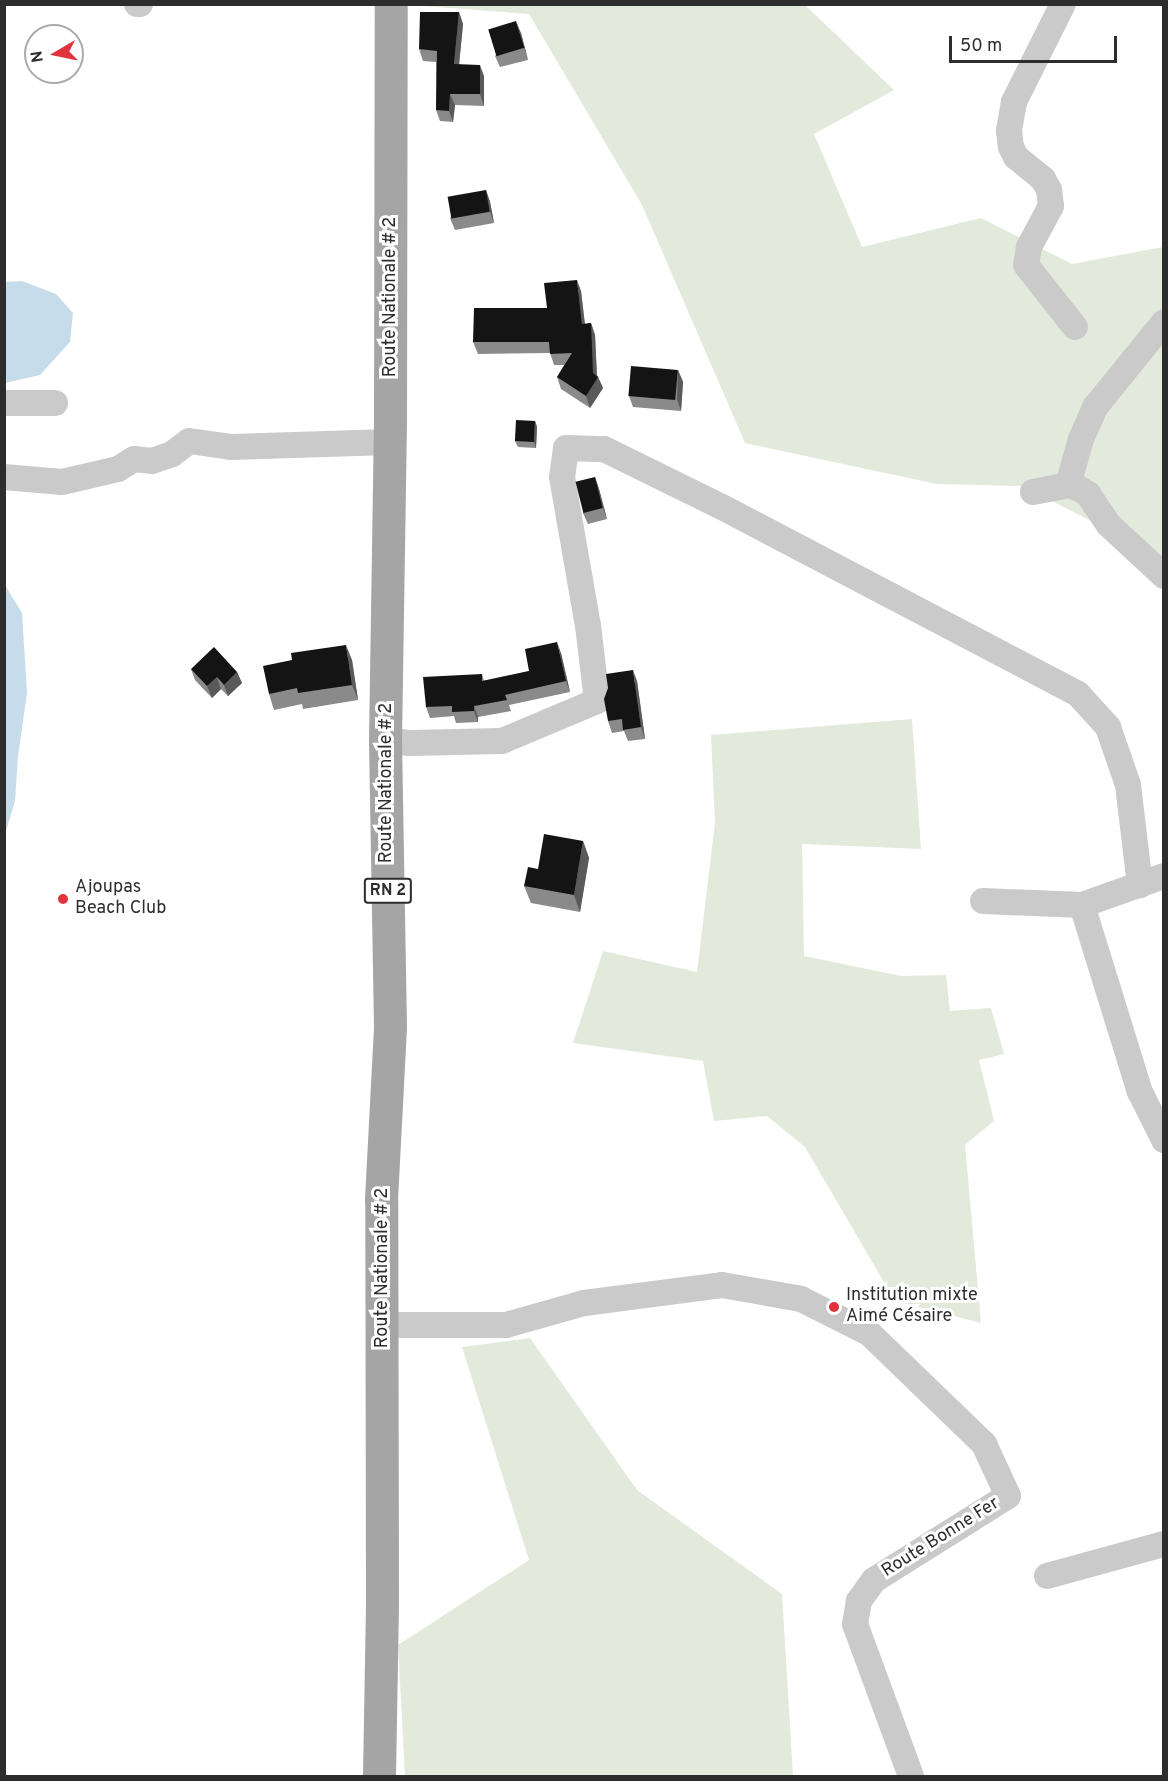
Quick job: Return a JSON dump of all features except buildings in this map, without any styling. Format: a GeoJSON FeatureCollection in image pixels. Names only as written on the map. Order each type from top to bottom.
{"type":"FeatureCollection","features":[{"type":"Feature","properties":{"kind":"main road","name":"Route Nationale # 2"},"geometry":{"type":"LineString","coordinates":[[379,1776],[383,1325],[381,1199],[390,1027],[385,741],[390,442],[391,4]]}},
{"type":"Feature","properties":{"kind":"street"},"geometry":{"type":"LineString","coordinates":[[1063,4],[1014,102],[1009,131],[1011,147],[1016,157],[1043,179],[1049,190],[1052,206],[1029,247],[1026,265],[1075,327]]}},
{"type":"Feature","properties":{"kind":"street"},"geometry":{"type":"LineString","coordinates":[[1068,485],[1081,439],[1096,406],[1164,322]]}},
{"type":"Feature","properties":{"kind":"street"},"geometry":{"type":"LineString","coordinates":[[4,403],[56,403]]}},
{"type":"Feature","properties":{"kind":"street"},"geometry":{"type":"LineString","coordinates":[[4,477],[62,482],[118,469],[134,459],[152,461],[172,454],[189,441],[231,447],[390,442]]}},
{"type":"Feature","properties":{"kind":"street"},"geometry":{"type":"LineString","coordinates":[[385,741],[410,743],[502,741],[597,701],[588,626],[562,477],[566,448],[604,449],[722,507],[1078,694],[1108,727],[1128,785],[1152,880],[1082,905],[983,901]]}},
{"type":"Feature","properties":{"kind":"street"},"geometry":{"type":"LineString","coordinates":[[1033,492],[1068,485],[1088,494],[1109,525],[1164,576]]}},
{"type":"Feature","properties":{"kind":"street"},"geometry":{"type":"LineString","coordinates":[[1082,905],[1140,1092],[1164,1140]]}},
{"type":"Feature","properties":{"kind":"street","name":"Route Bonne Fer"},"geometry":{"type":"LineString","coordinates":[[383,1325],[506,1325],[584,1303],[722,1285],[801,1299],[868,1333],[984,1444],[1008,1496],[874,1580],[859,1601],[855,1624],[910,1776]]}},
{"type":"Feature","properties":{"kind":"street"},"geometry":{"type":"LineString","coordinates":[[1047,1576],[1164,1544]]}},
{"type":"Feature","properties":{"kind":"green space"},"geometry":{"type":"Polygon","coordinates":[[[410,5],[805,5],[894,90],[814,134],[862,247],[981,218],[1072,264],[1163,247],[1163,566],[1123,537],[1022,486],[937,484],[745,443],[642,205],[529,14],[410,5]]]}},
{"type":"Feature","properties":{"kind":"green space"},"geometry":{"type":"Polygon","coordinates":[[[912,719],[921,849],[802,844],[804,956],[901,976],[946,975],[950,1011],[991,1008],[1004,1054],[979,1060],[994,1121],[965,1145],[981,1323],[895,1301],[805,1147],[767,1116],[714,1121],[703,1061],[573,1043],[603,951],[697,972],[715,823],[711,735],[912,719]]]}},
{"type":"Feature","properties":{"kind":"green space"},"geometry":{"type":"Polygon","coordinates":[[[530,1338],[637,1490],[782,1594],[793,1776],[405,1776],[398,1645],[529,1560],[462,1347],[530,1338]]]}},
{"type":"Feature","properties":{"kind":"water"},"geometry":{"type":"Polygon","coordinates":[[[22,281],[56,294],[73,313],[70,342],[40,375],[5,383],[5,282],[22,281]]]}},
{"type":"Feature","properties":{"kind":"water"},"geometry":{"type":"Polygon","coordinates":[[[5,585],[22,613],[27,693],[18,756],[15,801],[5,834],[5,585]]]}},
{"type":"Feature","properties":{"kind":"place","name":"Ajoupas Beach Club"},"geometry":{"type":"Point","coordinates":[63,899]}},
{"type":"Feature","properties":{"kind":"place","name":"Institution mixte Aimé Césaire"},"geometry":{"type":"Point","coordinates":[834,1307]}}]}
